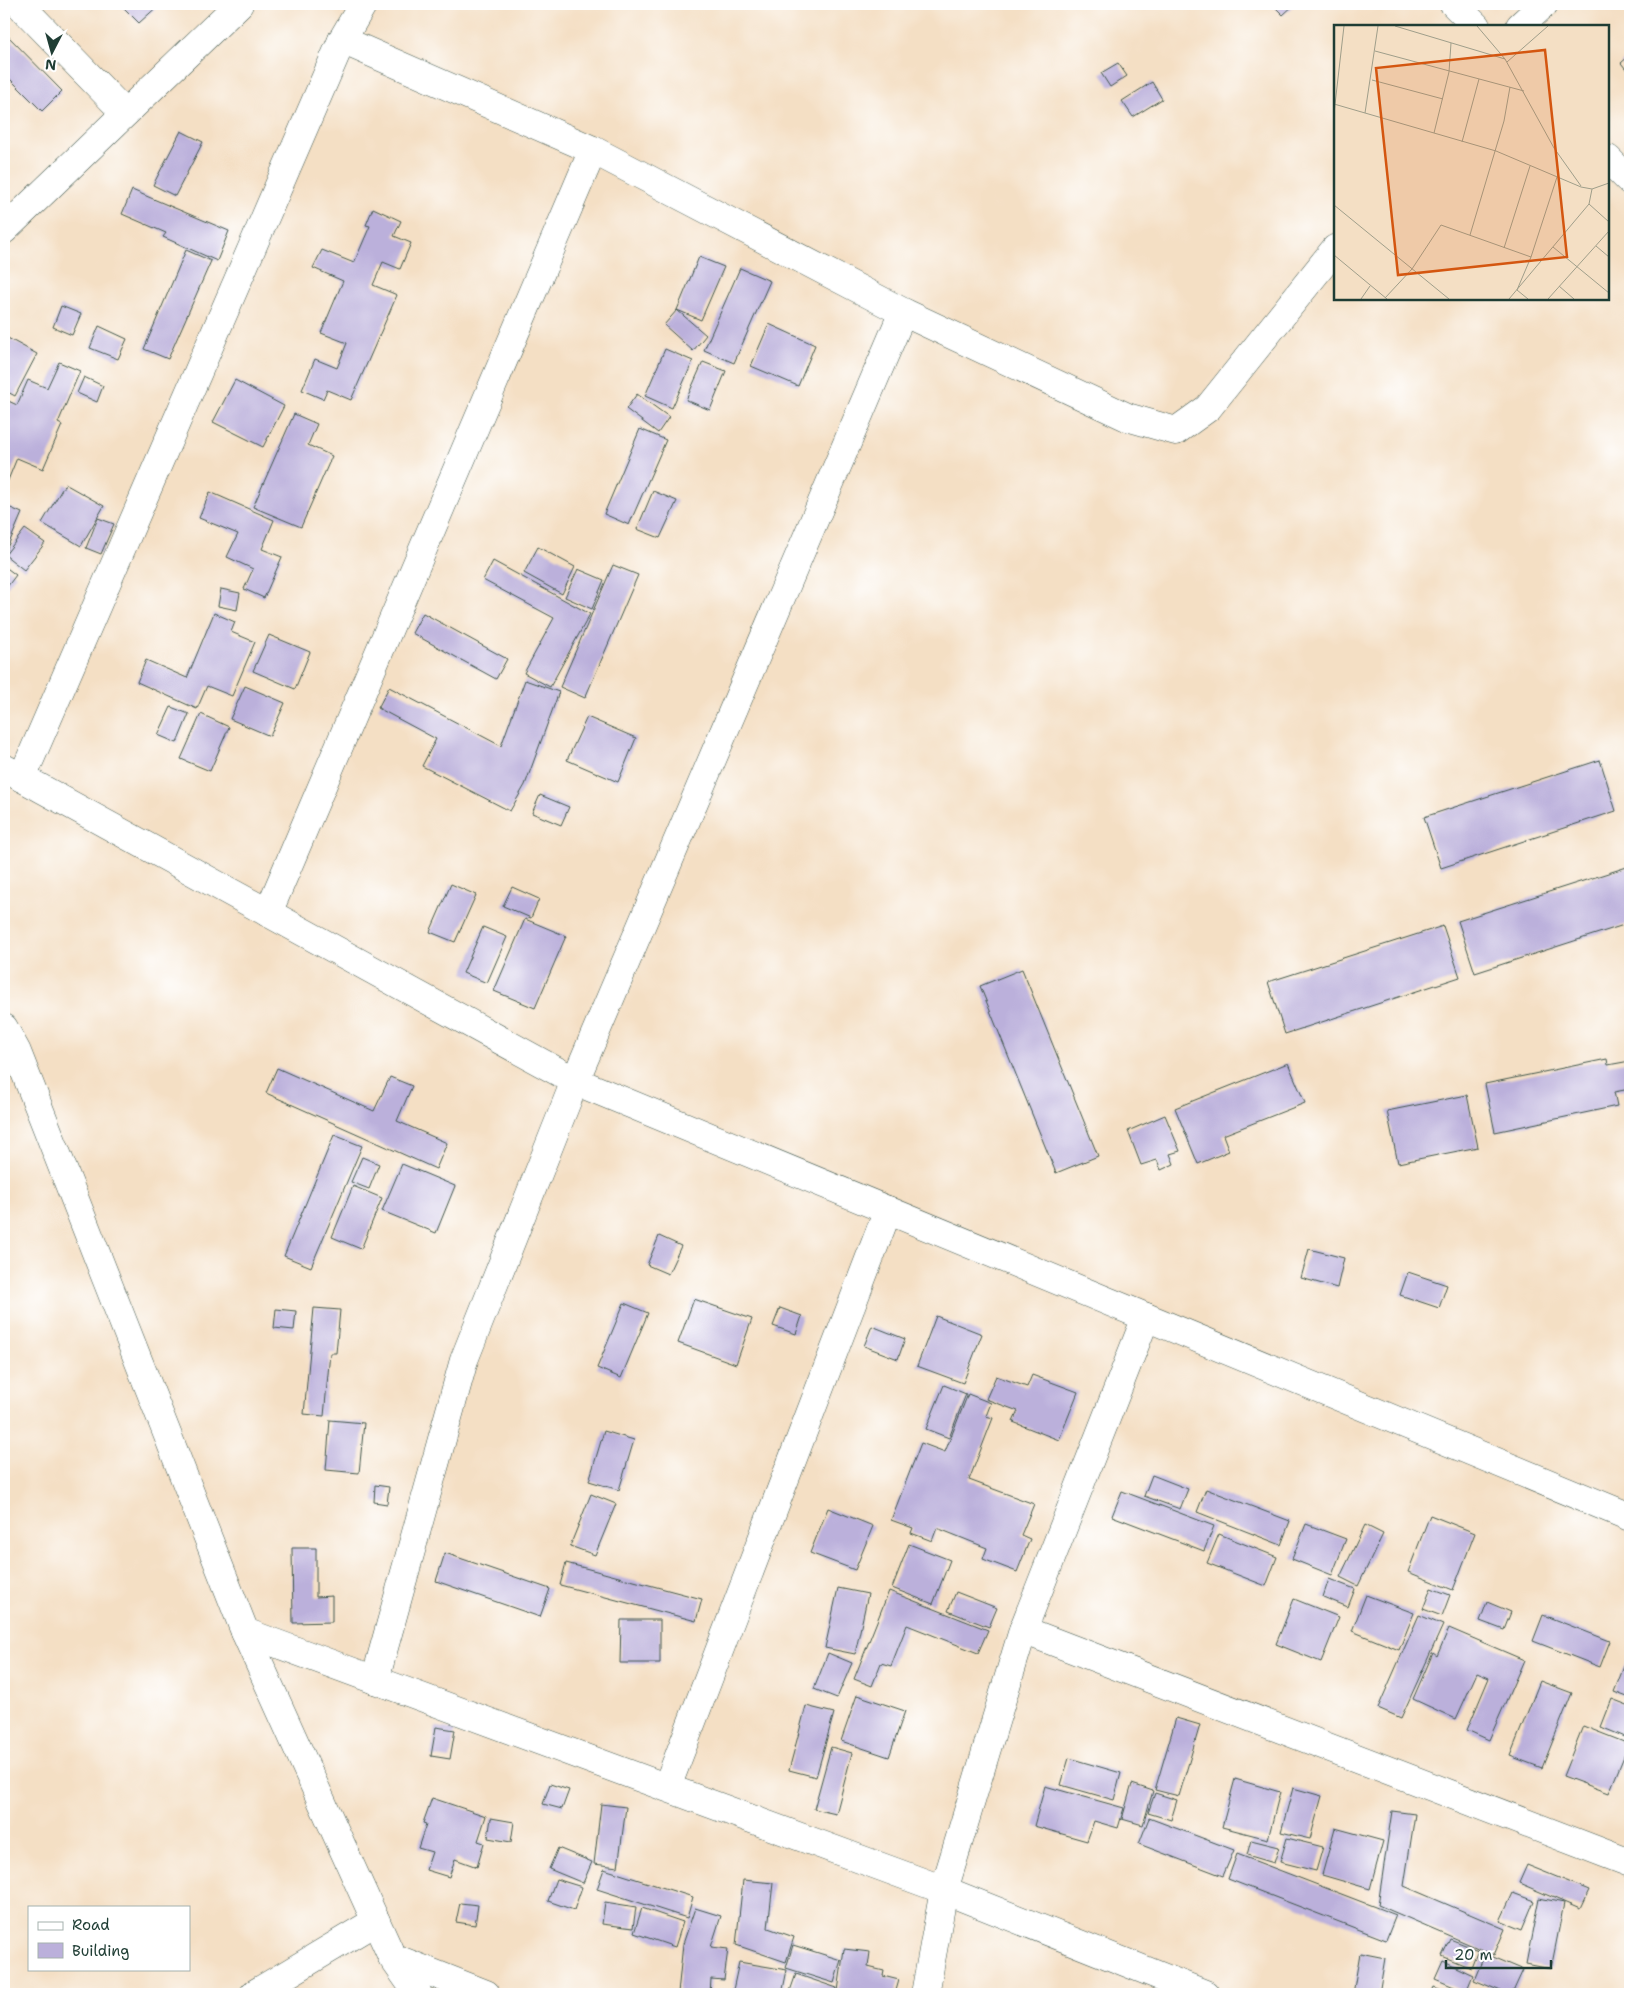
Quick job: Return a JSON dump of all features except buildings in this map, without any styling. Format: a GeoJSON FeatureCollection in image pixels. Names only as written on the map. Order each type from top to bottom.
{"type":"FeatureCollection","features":[{"type":"Feature","properties":{"kind":"street"},"geometry":{"type":"LineString","coordinates":[[19,4],[125,113]]}},
{"type":"Feature","properties":{"kind":"street"},"geometry":{"type":"LineString","coordinates":[[4,230],[239,4]]}},
{"type":"Feature","properties":{"kind":"street"},"geometry":{"type":"LineString","coordinates":[[363,4],[342,40],[13,773],[575,1081],[1630,1517]]}},
{"type":"Feature","properties":{"kind":"street"},"geometry":{"type":"LineString","coordinates":[[1454,4],[1475,25]]}},
{"type":"Feature","properties":{"kind":"street"},"geometry":{"type":"LineString","coordinates":[[1521,25],[1544,4]]}},
{"type":"Feature","properties":{"kind":"street"},"geometry":{"type":"LineString","coordinates":[[342,40],[593,150],[903,312],[1128,417],[1176,431],[1208,408],[1334,250]]}},
{"type":"Feature","properties":{"kind":"street"},"geometry":{"type":"LineString","coordinates":[[268,913],[593,150]]}},
{"type":"Feature","properties":{"kind":"street"},"geometry":{"type":"LineString","coordinates":[[1609,160],[1630,181]]}},
{"type":"Feature","properties":{"kind":"street"},"geometry":{"type":"LineString","coordinates":[[375,1680],[464,1360],[575,1081],[903,312]]}},
{"type":"Feature","properties":{"kind":"street"},"geometry":{"type":"LineString","coordinates":[[4,1028],[17,1052],[245,1632],[392,1957],[418,1994]]}},
{"type":"Feature","properties":{"kind":"street"},"geometry":{"type":"LineString","coordinates":[[667,1787],[888,1210]]}},
{"type":"Feature","properties":{"kind":"street"},"geometry":{"type":"LineString","coordinates":[[926,1994],[944,1890],[1023,1630],[1146,1317]]}},
{"type":"Feature","properties":{"kind":"street"},"geometry":{"type":"LineString","coordinates":[[1023,1630],[1630,1863]]}},
{"type":"Feature","properties":{"kind":"street"},"geometry":{"type":"LineString","coordinates":[[245,1632],[944,1890],[1205,1994]]}},
{"type":"Feature","properties":{"kind":"street"},"geometry":{"type":"LineString","coordinates":[[254,1994],[376,1921]]}},
{"type":"Feature","properties":{"kind":"street"},"geometry":{"type":"LineString","coordinates":[[392,1957],[486,1994]]}}]}
